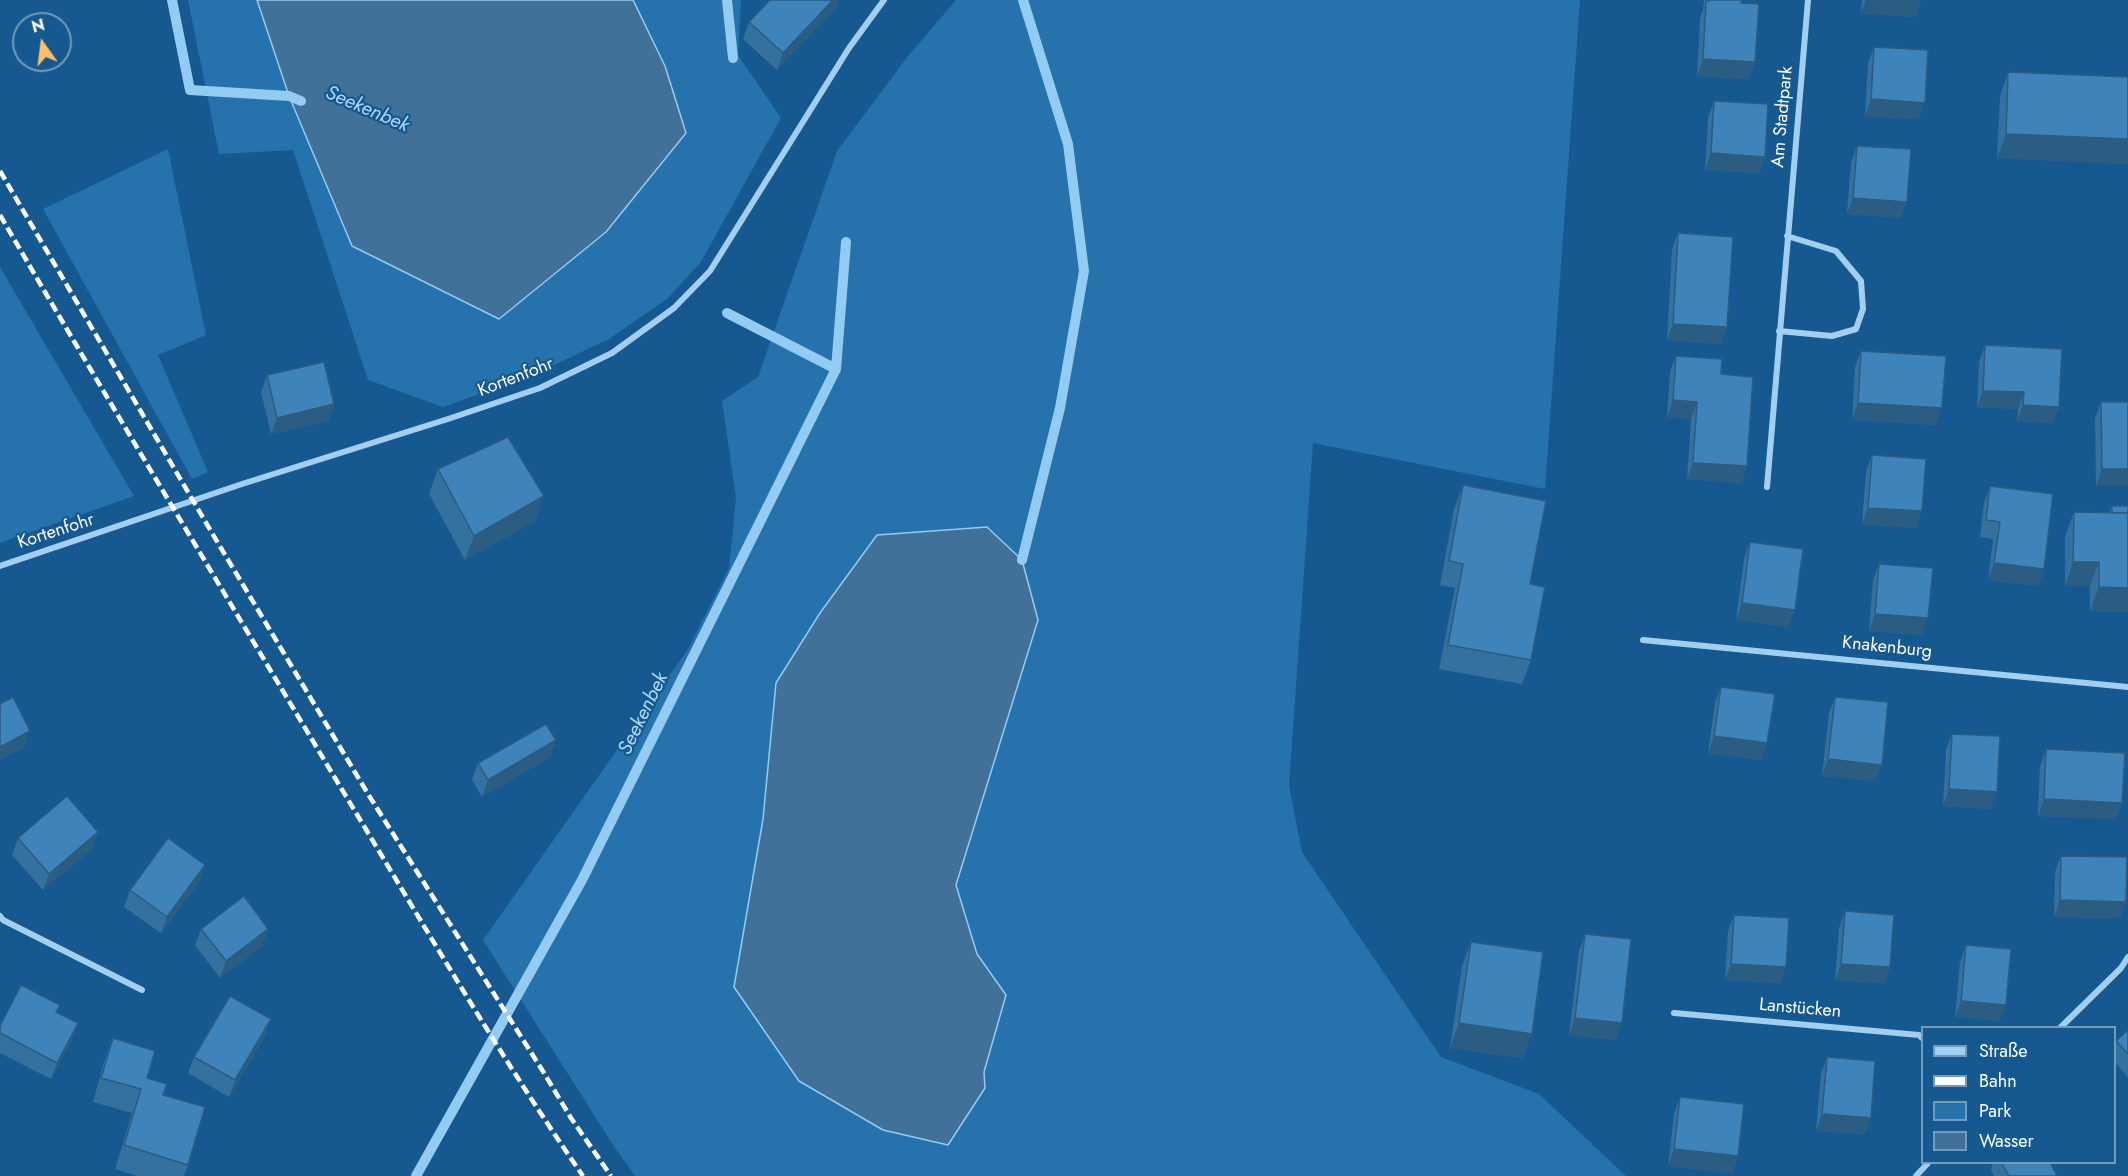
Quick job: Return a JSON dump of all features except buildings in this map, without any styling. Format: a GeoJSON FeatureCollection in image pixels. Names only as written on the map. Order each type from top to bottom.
{"type":"FeatureCollection","features":[{"type":"Feature","properties":{"kind":"street","name":"Kortenfohr"},"geometry":{"type":"LineString","coordinates":[[0,566],[530,391],[612,353],[674,308],[710,271],[849,48],[884,0]]}},
{"type":"Feature","properties":{"kind":"street","name":"Am Stadtpark"},"geometry":{"type":"LineString","coordinates":[[1767,487],[1808,0]]}},
{"type":"Feature","properties":{"kind":"street"},"geometry":{"type":"LineString","coordinates":[[1779,331],[1832,336],[1856,329],[1863,309],[1861,281],[1836,251],[1787,236]]}},
{"type":"Feature","properties":{"kind":"street","name":"Knakenburg"},"geometry":{"type":"LineString","coordinates":[[1643,640],[2128,687]]}},
{"type":"Feature","properties":{"kind":"street"},"geometry":{"type":"LineString","coordinates":[[0,916],[3,920],[142,990]]}},
{"type":"Feature","properties":{"kind":"street"},"geometry":{"type":"LineString","coordinates":[[2062,1026],[2121,968],[2128,957]]}},
{"type":"Feature","properties":{"kind":"street","name":"Lanstücken"},"geometry":{"type":"LineString","coordinates":[[1674,1013],[1921,1036]]}},
{"type":"Feature","properties":{"kind":"street"},"geometry":{"type":"LineString","coordinates":[[1916,1176],[1927,1164]]}},
{"type":"Feature","properties":{"kind":"green space"},"geometry":{"type":"Polygon","coordinates":[[[188,0],[257,0],[289,96],[352,246],[665,66],[633,0],[741,0],[738,55],[781,118],[701,262],[667,299],[609,339],[533,375],[443,407],[368,380],[293,150],[219,154],[188,0]]]}},
{"type":"Feature","properties":{"kind":"green space"},"geometry":{"type":"Polygon","coordinates":[[[956,0],[1580,0],[1545,489],[1313,443],[1289,786],[1302,852],[1441,1057],[1539,1094],[1626,1176],[635,1176],[483,940],[688,649],[729,568],[736,498],[722,401],[758,377],[837,151],[908,56],[956,0]]]}},
{"type":"Feature","properties":{"kind":"green space"},"geometry":{"type":"Polygon","coordinates":[[[168,149],[206,335],[158,355],[208,472],[192,479],[43,209],[168,149]]]}},
{"type":"Feature","properties":{"kind":"green space"},"geometry":{"type":"Polygon","coordinates":[[[0,267],[134,496],[0,543],[0,267]]]}},
{"type":"Feature","properties":{"kind":"water"},"geometry":{"type":"Polygon","coordinates":[[[257,0],[633,0],[665,66],[686,133],[606,232],[499,319],[352,246],[289,96],[257,0]]]}},
{"type":"Feature","properties":{"kind":"water"},"geometry":{"type":"Polygon","coordinates":[[[987,527],[1022,560],[1038,620],[956,885],[977,954],[1006,995],[984,1072],[985,1088],[948,1145],[883,1130],[799,1081],[734,987],[763,819],[776,683],[820,613],[877,535],[987,527]]]}},
{"type":"Feature","properties":{"kind":"waterway","name":"Seekenbek"},"geometry":{"type":"LineString","coordinates":[[172,0],[190,90],[289,96],[301,101]]}},
{"type":"Feature","properties":{"kind":"waterway"},"geometry":{"type":"LineString","coordinates":[[727,0],[733,58]]}},
{"type":"Feature","properties":{"kind":"waterway"},"geometry":{"type":"LineString","coordinates":[[1022,560],[1060,408],[1084,271],[1068,144],[1023,0]]}},
{"type":"Feature","properties":{"kind":"waterway"},"geometry":{"type":"LineString","coordinates":[[836,369],[846,242]]}},
{"type":"Feature","properties":{"kind":"waterway","name":"Seekenbek"},"geometry":{"type":"LineString","coordinates":[[416,1176],[582,880],[836,369],[727,313]]}},
{"type":"Feature","properties":{"kind":"railway"},"geometry":{"type":"LineString","coordinates":[[0,171],[368,794],[571,1118],[611,1176]]}},
{"type":"Feature","properties":{"kind":"railway"},"geometry":{"type":"LineString","coordinates":[[0,215],[457,981],[583,1176]]}}]}
